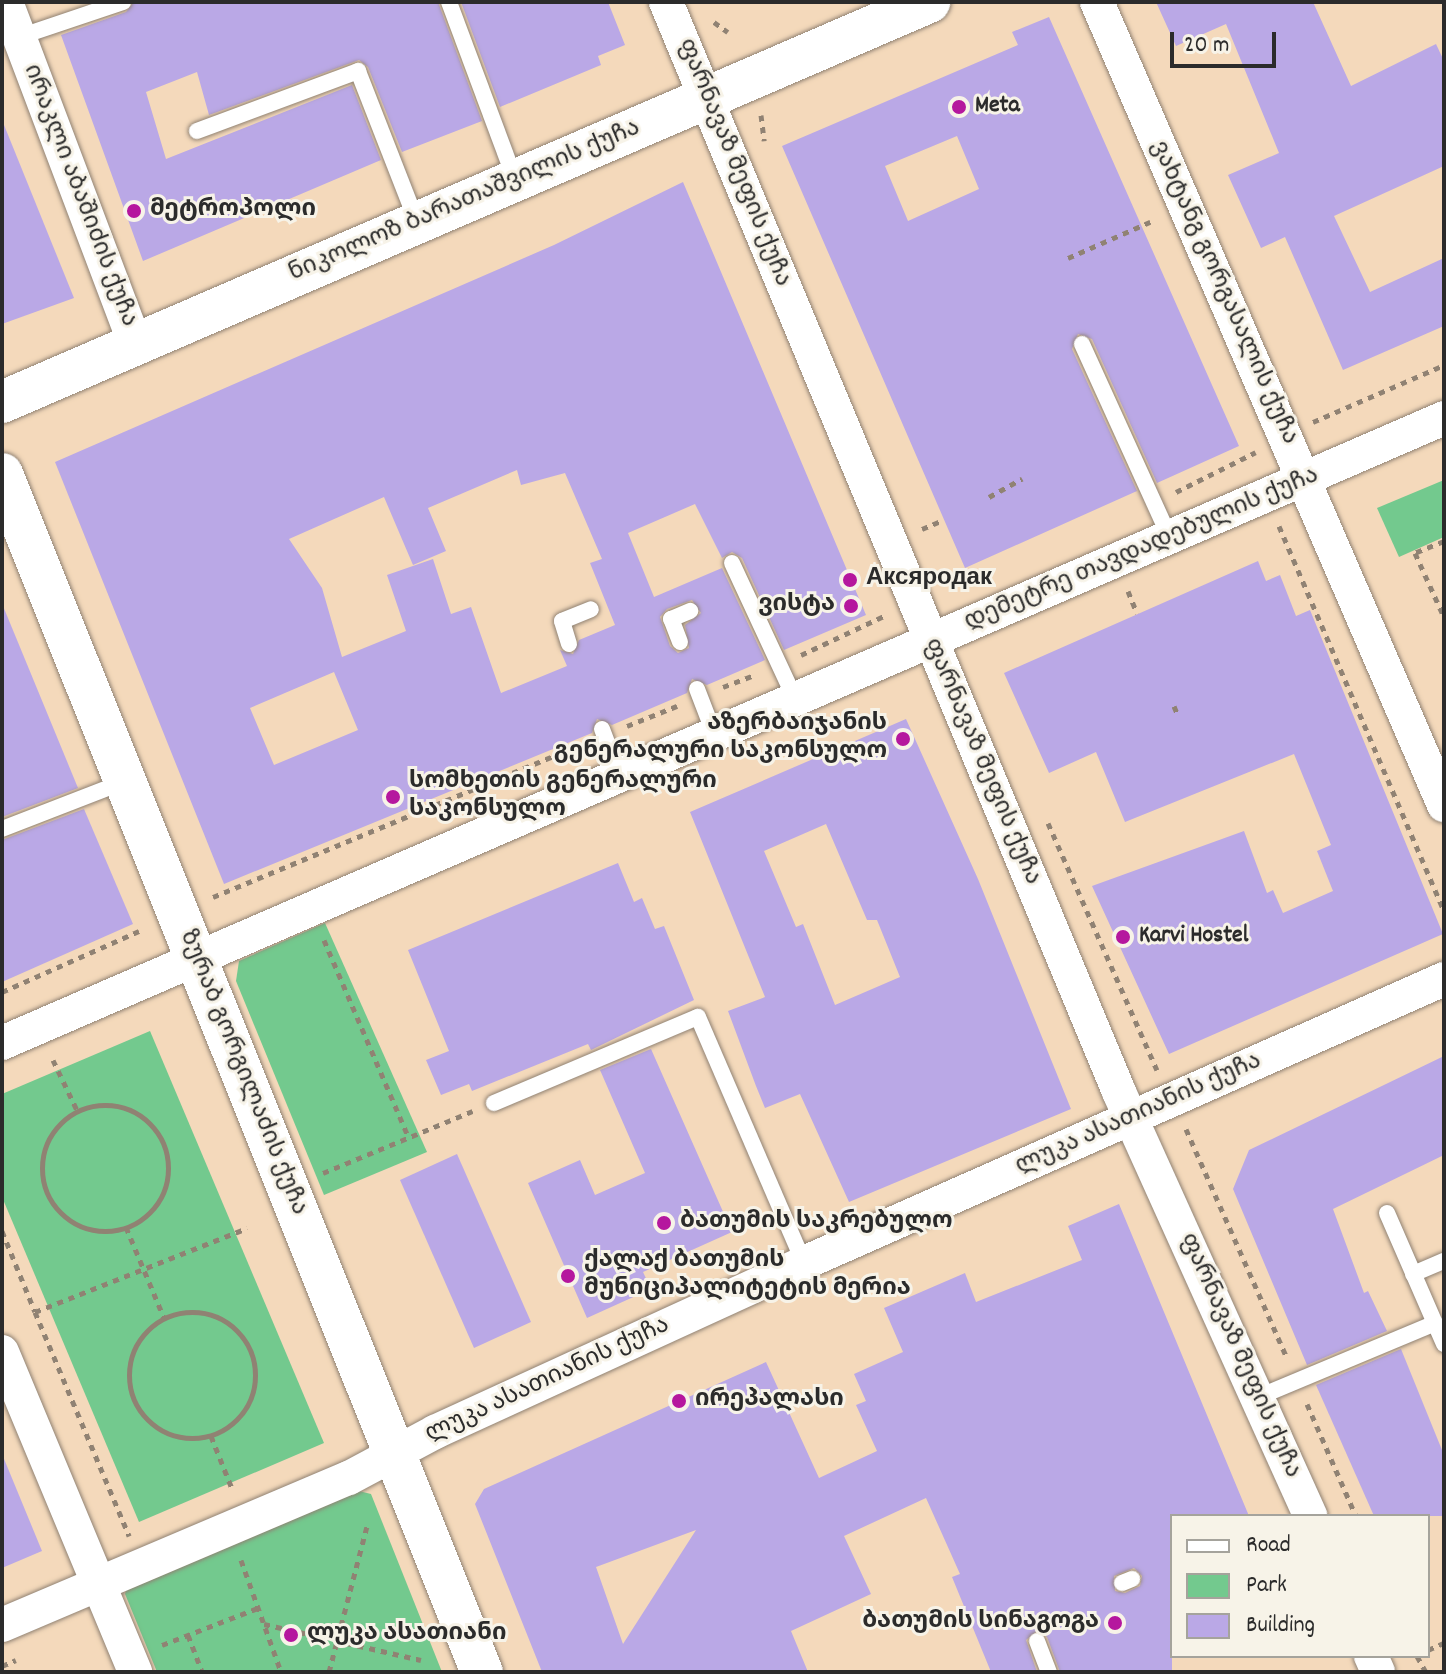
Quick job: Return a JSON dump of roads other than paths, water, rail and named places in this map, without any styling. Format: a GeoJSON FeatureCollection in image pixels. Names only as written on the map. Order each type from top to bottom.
{"type":"FeatureCollection","features":[{"type":"Feature","properties":{"kind":"street","name":"ირაკლი აბაშიძის ქუჩა"},"geometry":{"type":"LineString","coordinates":[[6,2],[135,344]]}},
{"type":"Feature","properties":{"kind":"street","name":"ფარნავაზ მეფის ქუჩა"},"geometry":{"type":"LineString","coordinates":[[666,2],[930,643],[1131,1117],[1256,1398],[1303,1514]]}},
{"type":"Feature","properties":{"kind":"street","name":"ნიკოლოზ ბარათაშვილის ქუჩა"},"geometry":{"type":"LineString","coordinates":[[2,402],[929,2]]}},
{"type":"Feature","properties":{"kind":"street","name":"ვახტანგ გორგასალის ქუჩა"},"geometry":{"type":"LineString","coordinates":[[1097,2],[1444,805]]}},
{"type":"Feature","properties":{"kind":"street","name":"დემეტრე თავდადებულის ქუჩა"},"geometry":{"type":"LineString","coordinates":[[2,1043],[1444,418]]}},
{"type":"Feature","properties":{"kind":"street","name":"ზურაბ გორგილაძის ქუჩა"},"geometry":{"type":"LineString","coordinates":[[2,474],[482,1672]]}},
{"type":"Feature","properties":{"kind":"street","name":"ლუკა ასათიანის ქუჩა"},"geometry":{"type":"LineString","coordinates":[[2,1625],[349,1478],[396,1453],[804,1263],[1444,979]]}},
{"type":"Feature","properties":{"kind":"street"},"geometry":{"type":"LineString","coordinates":[[2,1352],[96,1585],[145,1659]]}},
{"type":"Feature","properties":{"kind":"lane"},"geometry":{"type":"LineString","coordinates":[[19,37],[123,2]]}},
{"type":"Feature","properties":{"kind":"lane"},"geometry":{"type":"LineString","coordinates":[[449,2],[516,180]]}},
{"type":"Feature","properties":{"kind":"lane"},"geometry":{"type":"LineString","coordinates":[[197,131],[358,71],[417,222]]}},
{"type":"Feature","properties":{"kind":"lane"},"geometry":{"type":"LineString","coordinates":[[1082,344],[1170,538]]}},
{"type":"Feature","properties":{"kind":"lane"},"geometry":{"type":"LineString","coordinates":[[732,563],[796,701]]}},
{"type":"Feature","properties":{"kind":"lane"},"geometry":{"type":"LineString","coordinates":[[569,644],[562,621],[591,609]]}},
{"type":"Feature","properties":{"kind":"lane"},"geometry":{"type":"LineString","coordinates":[[680,642],[671,619],[690,611]]}},
{"type":"Feature","properties":{"kind":"lane"},"geometry":{"type":"LineString","coordinates":[[699,693],[715,736]]}},
{"type":"Feature","properties":{"kind":"lane"},"geometry":{"type":"LineString","coordinates":[[603,732],[620,777]]}},
{"type":"Feature","properties":{"kind":"lane"},"geometry":{"type":"LineString","coordinates":[[2,829],[125,781]]}},
{"type":"Feature","properties":{"kind":"lane"},"geometry":{"type":"LineString","coordinates":[[494,1103],[698,1017],[804,1263]]}},
{"type":"Feature","properties":{"kind":"lane"},"geometry":{"type":"LineString","coordinates":[[1387,1213],[1444,1344]]}},
{"type":"Feature","properties":{"kind":"lane"},"geometry":{"type":"LineString","coordinates":[[1413,1274],[1444,1261]]}},
{"type":"Feature","properties":{"kind":"lane"},"geometry":{"type":"LineString","coordinates":[[1256,1398],[1298,1384],[1435,1323]]}},
{"type":"Feature","properties":{"kind":"lane"},"geometry":{"type":"LineString","coordinates":[[1037,1641],[1049,1672]]}},
{"type":"Feature","properties":{"kind":"place","name":"Meta"},"geometry":{"type":"Point","coordinates":[959,107]}},
{"type":"Feature","properties":{"kind":"place","name":"მეტროპოლი"},"geometry":{"type":"Point","coordinates":[134,211]}},
{"type":"Feature","properties":{"kind":"place","name":"Аксяродак"},"geometry":{"type":"Point","coordinates":[850,580]}},
{"type":"Feature","properties":{"kind":"place","name":"ვისტა"},"geometry":{"type":"Point","coordinates":[851,606]}},
{"type":"Feature","properties":{"kind":"place","name":"აზერბაიჯანის გენერალური საკონსულო"},"geometry":{"type":"Point","coordinates":[903,739]}},
{"type":"Feature","properties":{"kind":"place","name":"სომხეთის გენერალური საკონსულო"},"geometry":{"type":"Point","coordinates":[393,797]}},
{"type":"Feature","properties":{"kind":"place","name":"Karvi Hostel"},"geometry":{"type":"Point","coordinates":[1123,937]}},
{"type":"Feature","properties":{"kind":"place","name":"ბათუმის საკრებულო"},"geometry":{"type":"Point","coordinates":[664,1223]}},
{"type":"Feature","properties":{"kind":"place","name":"ქალაქ ბათუმის მუნიციპალიტეტის მერია"},"geometry":{"type":"Point","coordinates":[568,1276]}},
{"type":"Feature","properties":{"kind":"place","name":"ირეპალასი"},"geometry":{"type":"Point","coordinates":[679,1401]}},
{"type":"Feature","properties":{"kind":"place","name":"ბათუმის სინაგოგა"},"geometry":{"type":"Point","coordinates":[1115,1623]}},
{"type":"Feature","properties":{"kind":"place","name":"ლუკა ასათიანი"},"geometry":{"type":"Point","coordinates":[291,1635]}}]}
